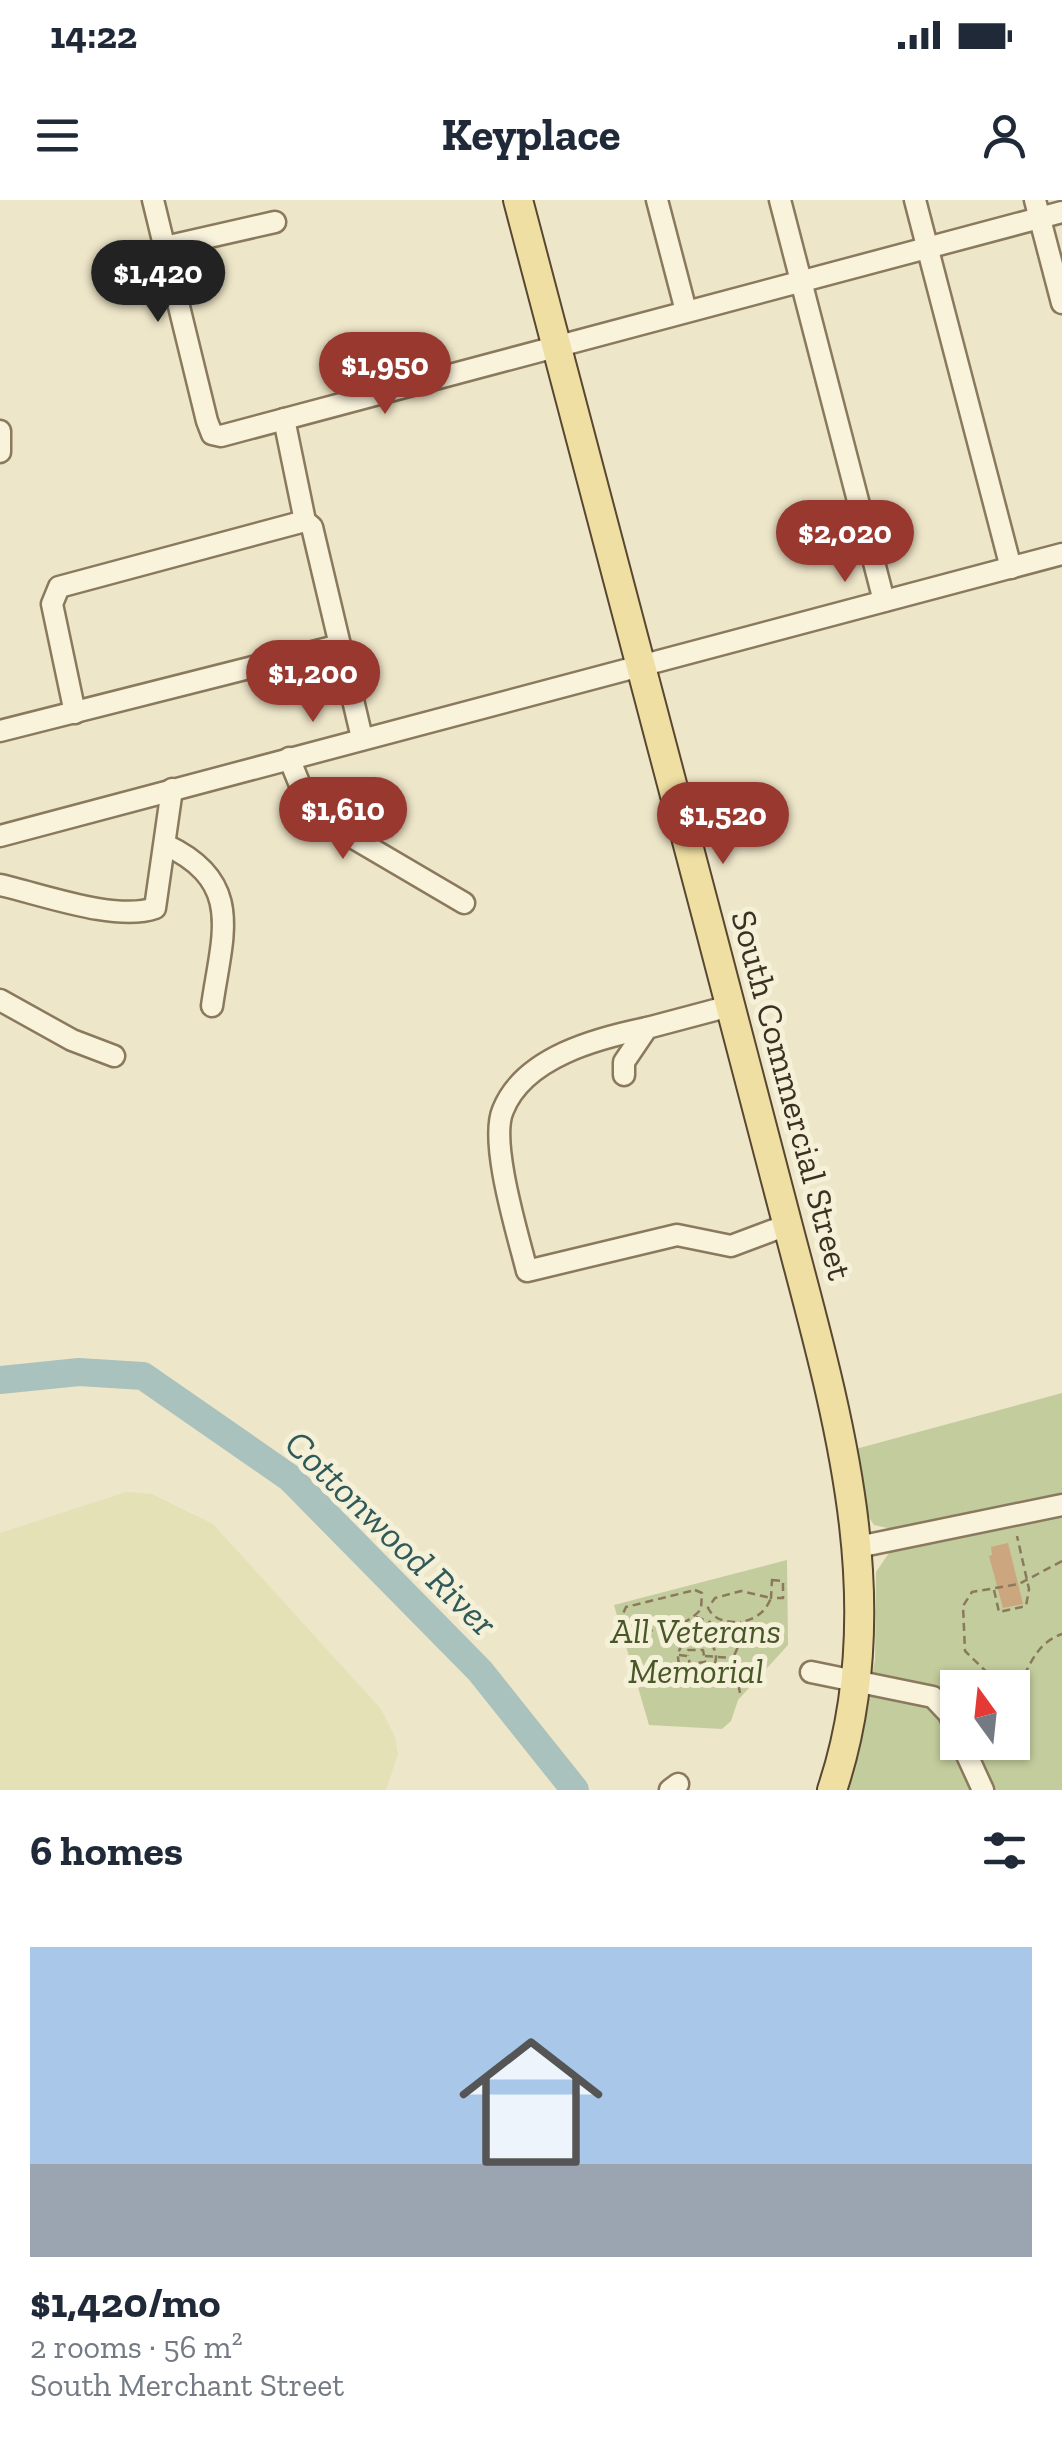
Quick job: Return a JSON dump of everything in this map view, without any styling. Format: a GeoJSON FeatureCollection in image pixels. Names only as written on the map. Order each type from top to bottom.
{"type":"FeatureCollection","features":[{"type":"Feature","properties":{"kind":"main road","name":"South Commercial Street"},"geometry":{"type":"LineString","coordinates":[[518,200],[788,1224],[850,1494],[862,1607],[857,1681],[832,1790]]}},
{"type":"Feature","properties":{"kind":"street"},"geometry":{"type":"LineString","coordinates":[[153,200],[212,434],[222,436],[927,248],[1037,209],[1062,212]]}},
{"type":"Feature","properties":{"kind":"street"},"geometry":{"type":"LineString","coordinates":[[657,200],[686,311]]}},
{"type":"Feature","properties":{"kind":"street"},"geometry":{"type":"LineString","coordinates":[[780,200],[884,601]]}},
{"type":"Feature","properties":{"kind":"street"},"geometry":{"type":"LineString","coordinates":[[915,200],[1011,568]]}},
{"type":"Feature","properties":{"kind":"street"},"geometry":{"type":"LineString","coordinates":[[1037,209],[1062,303]]}},
{"type":"Feature","properties":{"kind":"street"},"geometry":{"type":"LineString","coordinates":[[164,247],[275,222]]}},
{"type":"Feature","properties":{"kind":"street"},"geometry":{"type":"LineString","coordinates":[[284,419],[305,521],[312,527],[362,738]]}},
{"type":"Feature","properties":{"kind":"street"},"geometry":{"type":"LineString","coordinates":[[0,430],[0,452]]}},
{"type":"Feature","properties":{"kind":"street"},"geometry":{"type":"LineString","coordinates":[[75,713],[52,604],[59,587],[305,521]]}},
{"type":"Feature","properties":{"kind":"street"},"geometry":{"type":"LineString","coordinates":[[0,836],[1062,554]]}},
{"type":"Feature","properties":{"kind":"street"},"geometry":{"type":"LineString","coordinates":[[0,731],[340,645]]}},
{"type":"Feature","properties":{"kind":"street"},"geometry":{"type":"LineString","coordinates":[[289,758],[302,790],[321,819],[412,876],[464,903]]}},
{"type":"Feature","properties":{"kind":"street"},"geometry":{"type":"LineString","coordinates":[[0,885],[120,912],[142,913],[155,908],[172,790]]}},
{"type":"Feature","properties":{"kind":"street"},"geometry":{"type":"LineString","coordinates":[[166,844],[193,858],[210,876],[222,898],[225,917],[212,1006]]}},
{"type":"Feature","properties":{"kind":"street"},"geometry":{"type":"LineString","coordinates":[[0,1000],[72,1040],[114,1056]]}},
{"type":"Feature","properties":{"kind":"street"},"geometry":{"type":"LineString","coordinates":[[730,1006],[607,1036],[570,1051],[521,1081],[501,1112],[502,1162],[527,1271],[677,1235],[731,1246],[788,1224]]}},
{"type":"Feature","properties":{"kind":"street"},"geometry":{"type":"LineString","coordinates":[[624,1075],[624,1062],[647,1028]]}},
{"type":"Feature","properties":{"kind":"street"},"geometry":{"type":"LineString","coordinates":[[858,1547],[1062,1504]]}},
{"type":"Feature","properties":{"kind":"street"},"geometry":{"type":"LineString","coordinates":[[811,1672],[932,1697],[940,1705]]}},
{"type":"Feature","properties":{"kind":"street"},"geometry":{"type":"LineString","coordinates":[[969,1760],[982,1790]]}},
{"type":"Feature","properties":{"kind":"path"},"geometry":{"type":"LineString","coordinates":[[994,1588],[1000,1612],[1026,1606],[1027,1580],[1017,1536]]}},
{"type":"Feature","properties":{"kind":"path"},"geometry":{"type":"LineString","coordinates":[[1062,1562],[1027,1580],[972,1592],[963,1606],[966,1651],[992,1680],[1005,1684],[1022,1680],[1036,1652],[1045,1642],[1062,1634]]}},
{"type":"Feature","properties":{"kind":"path"},"geometry":{"type":"LineString","coordinates":[[702,1593],[702,1604],[694,1617],[662,1629],[630,1626],[622,1610],[658,1596],[677,1597],[695,1590],[715,1598]]}},
{"type":"Feature","properties":{"kind":"path"},"geometry":{"type":"LineString","coordinates":[[702,1604],[712,1616],[725,1622],[740,1622],[752,1620],[767,1608],[771,1598],[741,1590],[715,1598],[708,1608]]}},
{"type":"Feature","properties":{"kind":"path"},"geometry":{"type":"LineString","coordinates":[[694,1617],[710,1622],[716,1657],[713,1670],[694,1676],[682,1666],[679,1646],[693,1638],[714,1646]]}},
{"type":"Feature","properties":{"kind":"path"},"geometry":{"type":"LineString","coordinates":[[740,1622],[741,1640],[733,1658],[740,1694]]}},
{"type":"Feature","properties":{"kind":"path"},"geometry":{"type":"LineString","coordinates":[[688,1650],[703,1650],[705,1662],[690,1664],[688,1656],[688,1650]]}},
{"type":"Feature","properties":{"kind":"path"},"geometry":{"type":"LineString","coordinates":[[678,1655],[688,1656]]}},
{"type":"Feature","properties":{"kind":"path"},"geometry":{"type":"LineString","coordinates":[[704,1656],[733,1658]]}},
{"type":"Feature","properties":{"kind":"shaded area"},"geometry":{"type":"Polygon","coordinates":[[[126,1492],[152,1494],[213,1524],[381,1709],[395,1737],[398,1754],[386,1790],[0,1790],[0,1533],[126,1492]]]}},
{"type":"Feature","properties":{"kind":"green space"},"geometry":{"type":"Polygon","coordinates":[[[1062,1393],[1062,1495],[892,1529],[874,1525],[865,1511],[852,1450],[1062,1393]]]}},
{"type":"Feature","properties":{"kind":"green space"},"geometry":{"type":"Polygon","coordinates":[[[1062,1514],[1062,1790],[848,1790],[875,1660],[876,1572],[889,1553],[1062,1514]]]}},
{"type":"Feature","properties":{"kind":"green space","name":"All Veterans Memorial"},"geometry":{"type":"Polygon","coordinates":[[[787,1560],[788,1645],[738,1700],[731,1721],[722,1729],[649,1725],[614,1605],[787,1560]]]}},
{"type":"Feature","properties":{"kind":"building"},"geometry":{"type":"Polygon","coordinates":[[[1008,1543],[1023,1604],[1003,1608],[989,1556],[991,1547],[1008,1543]]]}},
{"type":"Feature","properties":{"kind":"waterway","name":"Cottonwood River"},"geometry":{"type":"LineString","coordinates":[[0,1380],[79,1372],[143,1376],[290,1478],[480,1671],[575,1790]]}}]}
